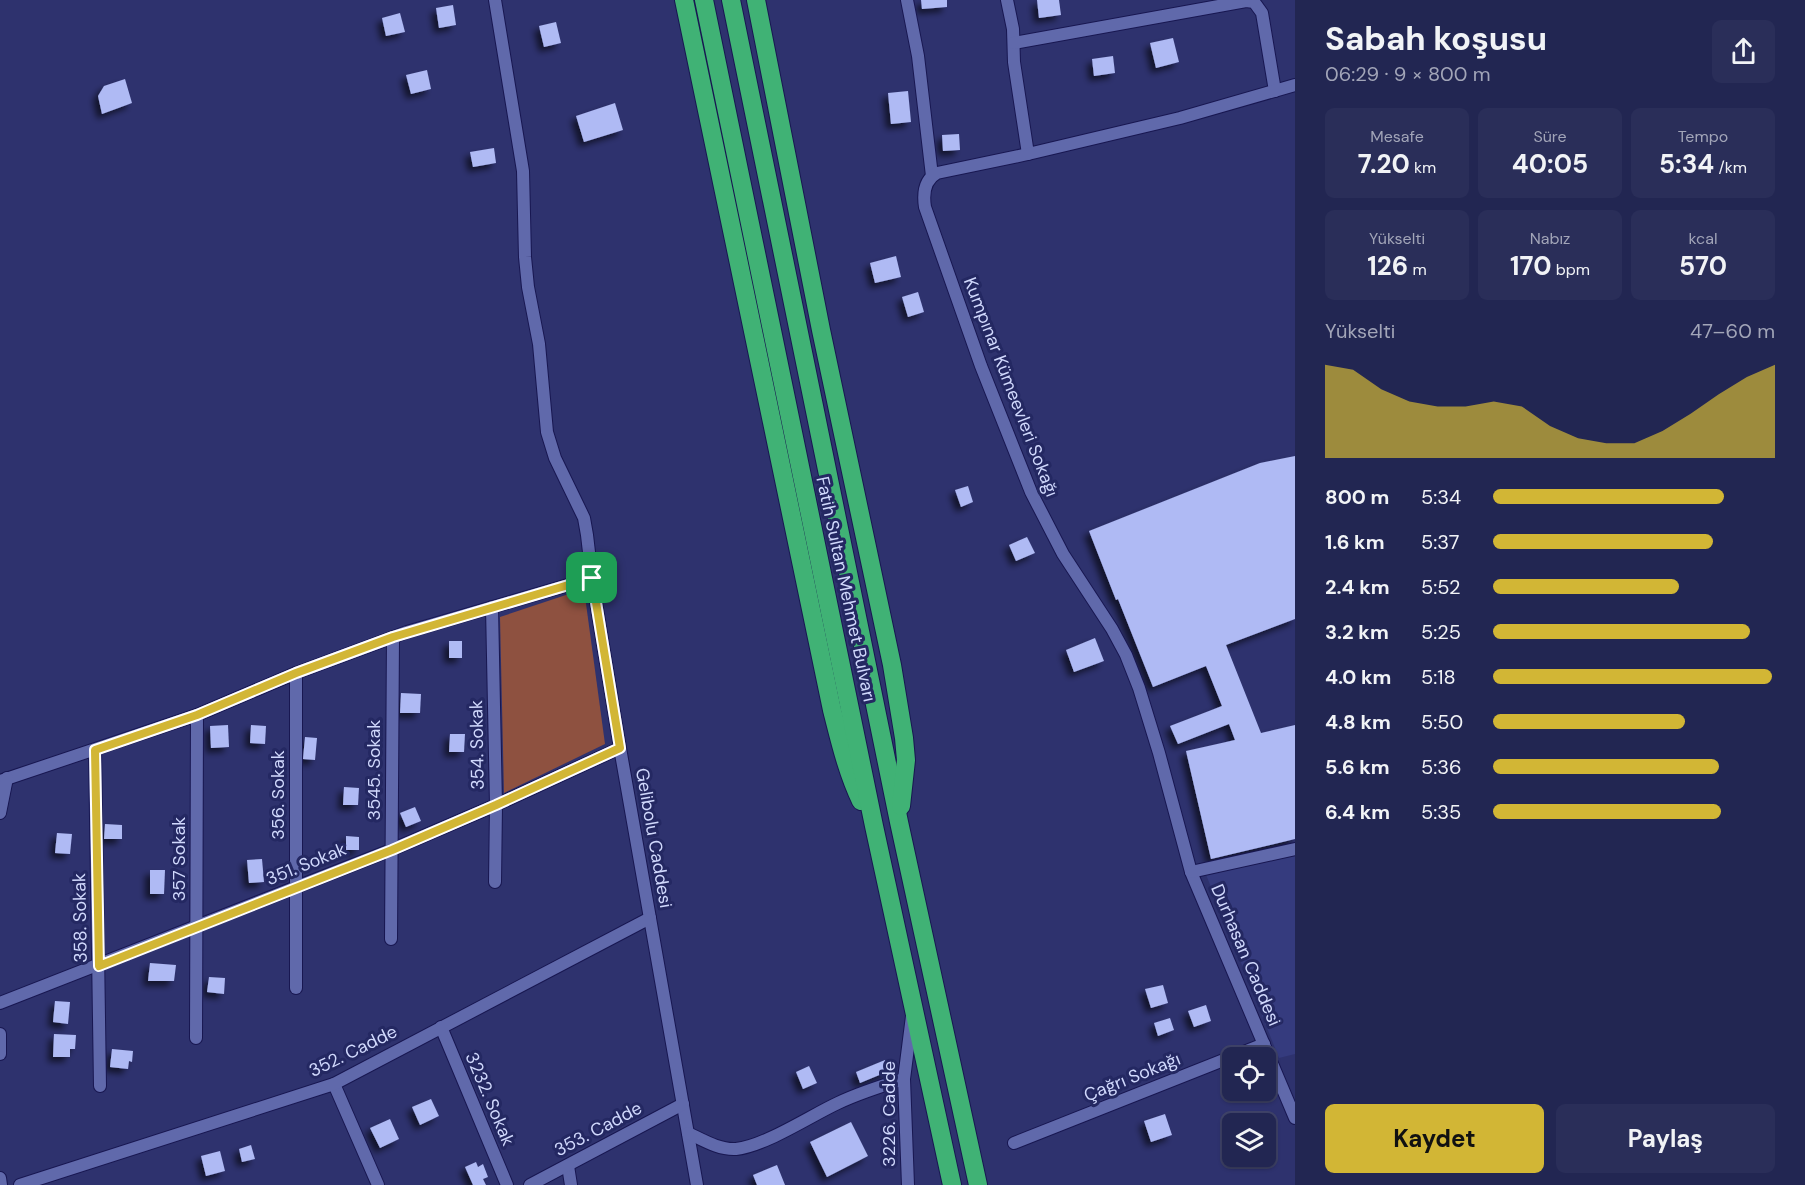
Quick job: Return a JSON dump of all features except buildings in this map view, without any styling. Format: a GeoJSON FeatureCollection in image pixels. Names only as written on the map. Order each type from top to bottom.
{"type":"FeatureCollection","features":[{"type":"Feature","properties":{"kind":"highway"},"geometry":{"type":"LineString","coordinates":[[684,0],[832,710],[852,782],[874,826]]}},
{"type":"Feature","properties":{"kind":"highway","name":"Fatih Sultan Mehmet Bulvarı"},"geometry":{"type":"LineString","coordinates":[[704,0],[874,826],[952,1185]]}},
{"type":"Feature","properties":{"kind":"highway","name":"Fatih Sultan Mehmet Bulvarı"},"geometry":{"type":"LineString","coordinates":[[731,0],[899,822],[978,1185]]}},
{"type":"Feature","properties":{"kind":"highway"},"geometry":{"type":"LineString","coordinates":[[756,0],[819,319],[892,664],[906,760],[899,822]]}},
{"type":"Feature","properties":{"kind":"street"},"geometry":{"type":"LineString","coordinates":[[0,813],[4,780],[197,715],[296,673],[393,637],[592,578],[584,518],[555,458],[547,432],[538,344],[525,257],[524,171],[495,0]]}},
{"type":"Feature","properties":{"kind":"street","name":"Kumpınar Kümeevleri Sokağı"},"geometry":{"type":"LineString","coordinates":[[907,0],[918,56],[932,176],[925,189],[925,207],[1010,444],[1044,521],[1112,629],[1131,666],[1150,720],[1191,872]]}},
{"type":"Feature","properties":{"kind":"street"},"geometry":{"type":"LineString","coordinates":[[1007,0],[1028,154]]}},
{"type":"Feature","properties":{"kind":"street"},"geometry":{"type":"LineString","coordinates":[[1014,43],[1254,2],[1259,6],[1262,14],[1275,91]]}},
{"type":"Feature","properties":{"kind":"street"},"geometry":{"type":"LineString","coordinates":[[932,176],[1180,118],[1295,86]]}},
{"type":"Feature","properties":{"kind":"street","name":"Gelibolu Caddesi"},"geometry":{"type":"LineString","coordinates":[[592,578],[697,1185]]}},
{"type":"Feature","properties":{"kind":"street","name":"354. Sokak"},"geometry":{"type":"LineString","coordinates":[[492,607],[496,805],[495,882]]}},
{"type":"Feature","properties":{"kind":"street","name":"3545. Sokak"},"geometry":{"type":"LineString","coordinates":[[391,939],[393,637]]}},
{"type":"Feature","properties":{"kind":"street","name":"356. Sokak"},"geometry":{"type":"LineString","coordinates":[[296,673],[296,988]]}},
{"type":"Feature","properties":{"kind":"street","name":"357 Sokak"},"geometry":{"type":"LineString","coordinates":[[196,1038],[197,715]]}},
{"type":"Feature","properties":{"kind":"street","name":"351. Sokak"},"geometry":{"type":"LineString","coordinates":[[0,1003],[392,850],[620,748]]}},
{"type":"Feature","properties":{"kind":"street","name":"358. Sokak"},"geometry":{"type":"LineString","coordinates":[[95,750],[100,1086]]}},
{"type":"Feature","properties":{"kind":"street"},"geometry":{"type":"LineString","coordinates":[[1191,872],[1295,849]]}},
{"type":"Feature","properties":{"kind":"street","name":"Durhasan Caddesi"},"geometry":{"type":"LineString","coordinates":[[1191,872],[1293,1110]]}},
{"type":"Feature","properties":{"kind":"street","name":"352. Cadde"},"geometry":{"type":"LineString","coordinates":[[20,1185],[334,1084],[650,918]]}},
{"type":"Feature","properties":{"kind":"street","name":"3226. Cadde"},"geometry":{"type":"LineString","coordinates":[[908,1185],[904,1079],[913,1007]]}},
{"type":"Feature","properties":{"kind":"street","name":"3232. Sokak"},"geometry":{"type":"LineString","coordinates":[[441,1027],[507,1185]]}},
{"type":"Feature","properties":{"kind":"street"},"geometry":{"type":"LineString","coordinates":[[0,1034],[0,1054]]}},
{"type":"Feature","properties":{"kind":"street","name":"Çağrı Sokağı"},"geometry":{"type":"LineString","coordinates":[[1014,1143],[1264,1044]]}},
{"type":"Feature","properties":{"kind":"street"},"geometry":{"type":"LineString","coordinates":[[688,1133],[724,1148],[734,1149],[756,1144],[838,1103],[904,1079]]}},
{"type":"Feature","properties":{"kind":"street"},"geometry":{"type":"LineString","coordinates":[[334,1084],[378,1185]]}},
{"type":"Feature","properties":{"kind":"street","name":"353. Cadde"},"geometry":{"type":"LineString","coordinates":[[530,1185],[683,1104]]}},
{"type":"Feature","properties":{"kind":"street"},"geometry":{"type":"LineString","coordinates":[[568,1166],[571,1185]]}},
{"type":"Feature","properties":{"kind":"street"},"geometry":{"type":"LineString","coordinates":[[0,1178],[1,1185]]}},
{"type":"Feature","properties":{"kind":"shaded area"},"geometry":{"type":"Polygon","coordinates":[[[584,589],[605,744],[504,793],[500,617],[584,589]]]}},
{"type":"Feature","properties":{"kind":"shaded area"},"geometry":{"type":"Polygon","coordinates":[[[1295,855],[1295,1054],[1279,1058],[1205,872],[1295,855]]]}},
{"type":"Feature","properties":{"kind":"route"},"geometry":{"type":"LineString","coordinates":[[592,578],[620,748],[392,850],[99,966],[95,750],[197,715],[296,673],[393,637],[592,578]]}}]}
